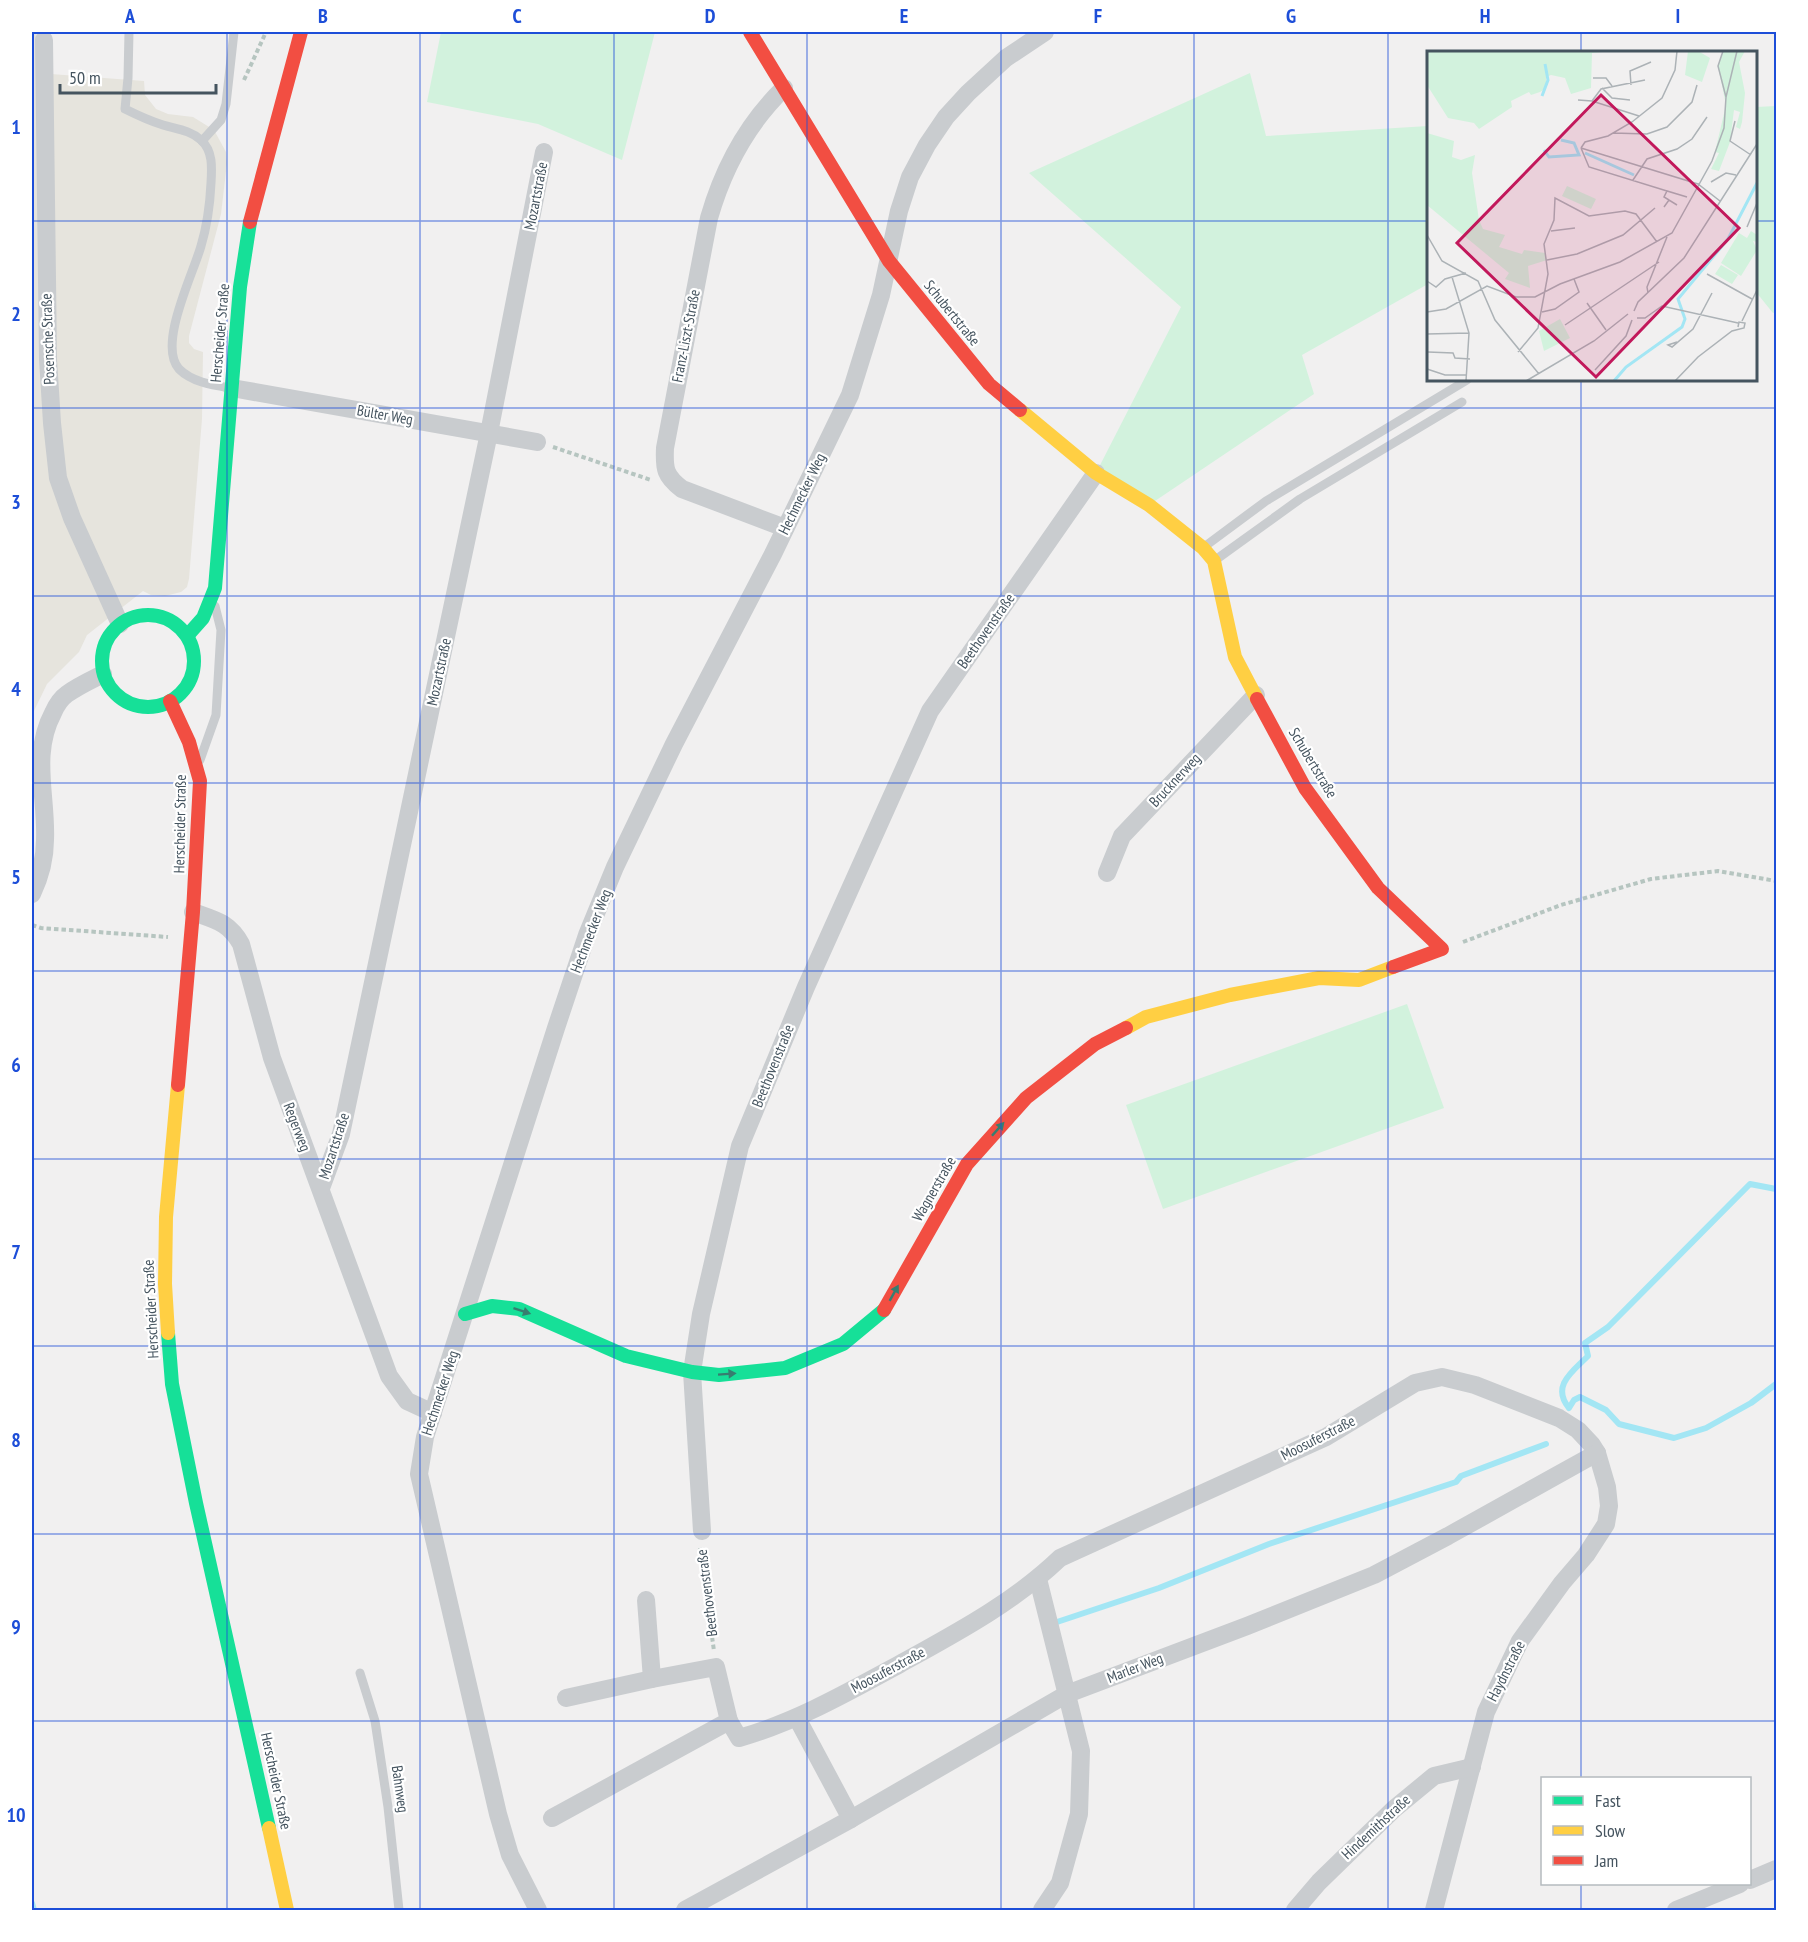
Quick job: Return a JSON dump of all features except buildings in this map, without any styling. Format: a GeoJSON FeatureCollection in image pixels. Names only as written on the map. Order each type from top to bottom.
{"type":"FeatureCollection","features":[{"type":"Feature","properties":{"kind":"street","name":"Herscheider Straße"},"geometry":{"type":"LineString","coordinates":[[187,636],[203,618],[213,597],[240,287],[247,235],[301,32]]}},
{"type":"Feature","properties":{"kind":"street","name":"Schubertstraße"},"geometry":{"type":"LineString","coordinates":[[750,32],[889,261],[989,384],[1096,473],[1149,505],[1203,548],[1214,561],[1221,584],[1235,657],[1305,788],[1378,888],[1442,950]]}},
{"type":"Feature","properties":{"kind":"street","name":"Hechmecker Weg"},"geometry":{"type":"LineString","coordinates":[[537,1911],[510,1855],[501,1825],[419,1474],[425,1437],[587,935],[615,867],[674,744],[785,528],[850,395],[881,295],[899,212],[910,177],[927,145],[946,117],[981,80],[1006,58],[1045,32]]}},
{"type":"Feature","properties":{"kind":"street","name":"Posensche Straße"},"geometry":{"type":"LineString","coordinates":[[45,40],[48,359],[58,478],[72,518],[120,624]]}},
{"type":"Feature","properties":{"kind":"street","name":"Franz-Liszt-Straße"},"geometry":{"type":"LineString","coordinates":[[669,479],[664,465],[665,448],[714,202],[729,164],[747,130],[770,101],[784,88]]}},
{"type":"Feature","properties":{"kind":"street","name":"Mozartstraße"},"geometry":{"type":"LineString","coordinates":[[321,1188],[341,1134],[489,433],[544,152]]}},
{"type":"Feature","properties":{"kind":"street","name":"Bülter Weg"},"geometry":{"type":"LineString","coordinates":[[232,388],[537,442]]}},
{"type":"Feature","properties":{"kind":"street","name":"Beethovenstraße"},"geometry":{"type":"LineString","coordinates":[[702,1531],[692,1372],[700,1314],[740,1146],[810,976],[930,711],[1096,473]]}},
{"type":"Feature","properties":{"kind":"street"},"geometry":{"type":"LineString","coordinates":[[669,479],[682,489],[785,528]]}},
{"type":"Feature","properties":{"kind":"street"},"geometry":{"type":"LineString","coordinates":[[158,615],[175,623],[187,636],[194,654],[193,672],[182,692],[170,701],[151,707],[132,705],[116,694],[103,674],[104,646],[112,631],[136,616],[158,615]]}},
{"type":"Feature","properties":{"kind":"street"},"geometry":{"type":"LineString","coordinates":[[32,894],[41,873],[45,842],[41,746],[47,723],[66,694],[103,674]]}},
{"type":"Feature","properties":{"kind":"street","name":"Brucknerweg"},"geometry":{"type":"LineString","coordinates":[[1107,873],[1122,836],[1256,695]]}},
{"type":"Feature","properties":{"kind":"street","name":"Herscheider Straße"},"geometry":{"type":"LineString","coordinates":[[170,701],[189,742],[200,781],[200,827],[166,1216],[165,1284],[172,1384],[196,1503],[288,1911]]}},
{"type":"Feature","properties":{"kind":"street","name":"Regerweg"},"geometry":{"type":"LineString","coordinates":[[193,912],[224,923],[237,936],[241,944],[272,1058],[389,1376],[407,1401],[433,1413]]}},
{"type":"Feature","properties":{"kind":"street","name":"Wagnerstraße"},"geometry":{"type":"LineString","coordinates":[[465,1314],[492,1306],[519,1309],[626,1356],[692,1372],[719,1375],[785,1368],[843,1344],[882,1314],[967,1164],[1026,1098],[1095,1044],[1146,1017],[1230,995],[1319,978],[1359,980],[1442,950]]}},
{"type":"Feature","properties":{"kind":"street","name":"Moosuferstraße"},"geometry":{"type":"LineString","coordinates":[[729,1721],[739,1738],[797,1718],[975,1622],[1038,1579],[1060,1558],[1326,1437],[1415,1383],[1442,1377],[1506,1395],[1559,1418],[1578,1430],[1597,1453]]}},
{"type":"Feature","properties":{"kind":"street","name":"Marler Weg"},"geometry":{"type":"LineString","coordinates":[[685,1911],[851,1819],[1067,1694],[1374,1575],[1597,1453]]}},
{"type":"Feature","properties":{"kind":"street","name":"Haydnstraße"},"geometry":{"type":"LineString","coordinates":[[1434,1911],[1486,1712],[1520,1641],[1562,1583],[1586,1555],[1606,1524],[1609,1506],[1607,1487],[1597,1453]]}},
{"type":"Feature","properties":{"kind":"street"},"geometry":{"type":"LineString","coordinates":[[1038,1579],[1081,1751],[1079,1814],[1060,1883],[1042,1911]]}},
{"type":"Feature","properties":{"kind":"street"},"geometry":{"type":"LineString","coordinates":[[646,1600],[652,1679]]}},
{"type":"Feature","properties":{"kind":"street"},"geometry":{"type":"LineString","coordinates":[[552,1818],[729,1721],[716,1666],[566,1698]]}},
{"type":"Feature","properties":{"kind":"street"},"geometry":{"type":"LineString","coordinates":[[797,1718],[851,1819]]}},
{"type":"Feature","properties":{"kind":"street","name":"Hindemithstraße"},"geometry":{"type":"LineString","coordinates":[[1295,1911],[1319,1882],[1394,1809],[1434,1776],[1472,1767]]}},
{"type":"Feature","properties":{"kind":"street"},"geometry":{"type":"LineString","coordinates":[[1751,1879],[1776,1869]]}},
{"type":"Feature","properties":{"kind":"street"},"geometry":{"type":"LineString","coordinates":[[1676,1911],[1738,1885]]}},
{"type":"Feature","properties":{"kind":"lane"},"geometry":{"type":"LineString","coordinates":[[129,32],[125,109],[162,125],[192,132],[202,141],[212,165],[208,208],[201,246],[173,327],[173,357],[179,369],[187,375],[205,383],[232,388]]}},
{"type":"Feature","properties":{"kind":"lane"},"geometry":{"type":"LineString","coordinates":[[202,141],[221,120],[226,104],[234,32]]}},
{"type":"Feature","properties":{"kind":"lane"},"geometry":{"type":"LineString","coordinates":[[1203,548],[1266,501],[1465,381]]}},
{"type":"Feature","properties":{"kind":"lane"},"geometry":{"type":"LineString","coordinates":[[1214,561],[1300,499],[1462,402]]}},
{"type":"Feature","properties":{"kind":"lane"},"geometry":{"type":"LineString","coordinates":[[197,768],[216,715],[221,630],[213,597]]}},
{"type":"Feature","properties":{"kind":"lane","name":"Bahnweg"},"geometry":{"type":"LineString","coordinates":[[360,1673],[375,1721],[388,1807],[399,1911]]}},
{"type":"Feature","properties":{"kind":"path"},"geometry":{"type":"LineString","coordinates":[[226,104],[239,92],[266,32]]}},
{"type":"Feature","properties":{"kind":"path"},"geometry":{"type":"LineString","coordinates":[[537,442],[652,480],[669,479]]}},
{"type":"Feature","properties":{"kind":"path"},"geometry":{"type":"LineString","coordinates":[[1442,950],[1561,905],[1651,879],[1718,872],[1776,881]]}},
{"type":"Feature","properties":{"kind":"path"},"geometry":{"type":"LineString","coordinates":[[32,925],[41,928],[190,939]]}},
{"type":"Feature","properties":{"kind":"path","name":"Beethovenstraße"},"geometry":{"type":"LineString","coordinates":[[702,1531],[700,1547],[716,1666]]}},
{"type":"Feature","properties":{"kind":"shaded area"},"geometry":{"type":"Polygon","coordinates":[[[32,32],[50,32],[51,74],[144,81],[145,95],[156,109],[168,114],[193,117],[214,130],[226,152],[227,163],[221,214],[189,336],[189,343],[194,349],[203,352],[202,419],[187,587],[181,592],[165,596],[151,595],[143,591],[87,635],[79,652],[47,684],[32,715],[32,32]]]}},
{"type":"Feature","properties":{"kind":"green space"},"geometry":{"type":"Polygon","coordinates":[[[441,32],[655,32],[622,160],[538,124],[427,102],[441,32]]]}},
{"type":"Feature","properties":{"kind":"green space"},"geometry":{"type":"Polygon","coordinates":[[[1250,73],[1266,136],[1427,126],[1427,285],[1302,355],[1314,394],[1149,505],[1096,473],[1181,307],[1029,173],[1250,73]]]}},
{"type":"Feature","properties":{"kind":"green space"},"geometry":{"type":"Polygon","coordinates":[[[1776,106],[1776,312],[1773,313],[1757,293],[1757,107],[1776,106]]]}},
{"type":"Feature","properties":{"kind":"green space"},"geometry":{"type":"Polygon","coordinates":[[[1407,1004],[1444,1108],[1163,1209],[1126,1105],[1407,1004]]]}},
{"type":"Feature","properties":{"kind":"waterway"},"geometry":{"type":"LineString","coordinates":[[1776,1189],[1750,1184],[1608,1327],[1585,1343],[1588,1356],[1570,1374],[1562,1393],[1569,1408],[1574,1400],[1580,1397],[1606,1410],[1619,1424],[1674,1438],[1706,1428],[1751,1403],[1776,1384]]}},
{"type":"Feature","properties":{"kind":"waterway"},"geometry":{"type":"LineString","coordinates":[[1057,1622],[1159,1588],[1269,1544],[1456,1482],[1461,1476],[1546,1444]]}},
{"type":"Feature","properties":{"kind":"waterway"},"geometry":{"type":"LineString","coordinates":[[32,1903],[34,1910]]}},
{"type":"Feature","properties":{"kind":"traffic: fast"},"geometry":{"type":"LineString","coordinates":[[187,636],[203,618],[215,588],[240,287],[250,222]]}},
{"type":"Feature","properties":{"kind":"traffic: fast"},"geometry":{"type":"LineString","coordinates":[[148,615],[166,618],[181,628],[191,643],[194,661],[191,679],[181,694],[166,704],[148,707],[130,704],[115,694],[105,679],[102,661],[105,643],[115,628],[130,618],[148,615]]}},
{"type":"Feature","properties":{"kind":"traffic: fast"},"geometry":{"type":"LineString","coordinates":[[465,1314],[492,1306],[519,1309],[626,1356],[692,1372],[719,1375],[785,1368],[843,1344],[884,1310]]}},
{"type":"Feature","properties":{"kind":"traffic: fast"},"geometry":{"type":"LineString","coordinates":[[168,1333],[172,1384],[196,1503],[269,1828]]}},
{"type":"Feature","properties":{"kind":"traffic: slow"},"geometry":{"type":"LineString","coordinates":[[1020,410],[1096,473],[1149,505],[1203,548],[1214,561],[1235,657],[1257,699]]}},
{"type":"Feature","properties":{"kind":"traffic: slow"},"geometry":{"type":"LineString","coordinates":[[1126,1028],[1146,1017],[1230,995],[1319,978],[1359,980],[1393,967]]}},
{"type":"Feature","properties":{"kind":"traffic: slow"},"geometry":{"type":"LineString","coordinates":[[168,1333],[165,1284],[166,1217],[178,1085]]}},
{"type":"Feature","properties":{"kind":"traffic: slow"},"geometry":{"type":"LineString","coordinates":[[269,1828],[287,1910]]}},
{"type":"Feature","properties":{"kind":"traffic: jam"},"geometry":{"type":"LineString","coordinates":[[250,222],[301,32]]}},
{"type":"Feature","properties":{"kind":"traffic: jam"},"geometry":{"type":"LineString","coordinates":[[750,32],[889,261],[989,384],[1020,410]]}},
{"type":"Feature","properties":{"kind":"traffic: jam"},"geometry":{"type":"LineString","coordinates":[[1257,699],[1305,788],[1378,888],[1442,949],[1393,967]]}},
{"type":"Feature","properties":{"kind":"traffic: jam"},"geometry":{"type":"LineString","coordinates":[[170,701],[189,742],[200,781],[193,912],[178,1085]]}},
{"type":"Feature","properties":{"kind":"traffic: jam"},"geometry":{"type":"LineString","coordinates":[[884,1310],[967,1164],[1026,1098],[1095,1044],[1126,1028]]}}]}
